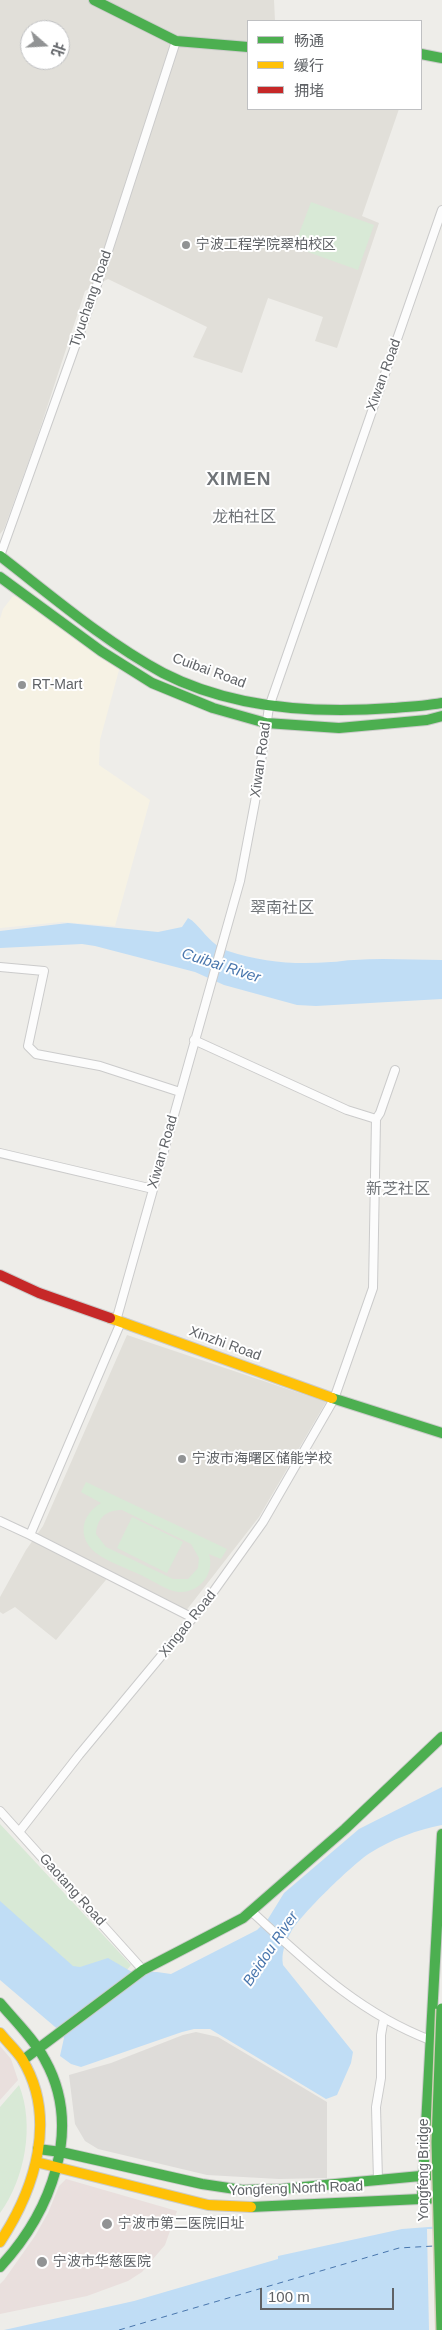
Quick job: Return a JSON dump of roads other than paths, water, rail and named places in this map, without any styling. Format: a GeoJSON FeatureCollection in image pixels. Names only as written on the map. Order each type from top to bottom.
{"type":"FeatureCollection","features":[{"type":"Feature","properties":{"kind":"main road"},"geometry":{"type":"LineString","coordinates":[[94,0],[176,41],[247,47]]}},
{"type":"Feature","properties":{"kind":"main road"},"geometry":{"type":"LineString","coordinates":[[422,54],[442,58]]}},
{"type":"Feature","properties":{"kind":"main road","name":"Cuibai Road"},"geometry":{"type":"LineString","coordinates":[[0,556],[85,622],[135,657],[183,681],[226,696],[269,707],[353,712],[442,703]]}},
{"type":"Feature","properties":{"kind":"main road"},"geometry":{"type":"LineString","coordinates":[[0,576],[100,651],[152,683],[213,708],[266,723],[339,728],[427,720],[442,716]]}},
{"type":"Feature","properties":{"kind":"main road","name":"Xinzhi Road"},"geometry":{"type":"LineString","coordinates":[[0,1275],[39,1293],[334,1399],[442,1433]]}},
{"type":"Feature","properties":{"kind":"main road"},"geometry":{"type":"LineString","coordinates":[[23,2060],[143,1970],[243,1918],[345,1829],[442,1737]]}},
{"type":"Feature","properties":{"kind":"main road"},"geometry":{"type":"LineString","coordinates":[[422,2198],[442,1834]]}},
{"type":"Feature","properties":{"kind":"main road"},"geometry":{"type":"LineString","coordinates":[[0,2003],[38,2049],[50,2070],[60,2116],[61,2152],[41,2208],[18,2245],[0,2267]]}},
{"type":"Feature","properties":{"kind":"main road","name":"Yongfeng Bridge"},"geometry":{"type":"LineString","coordinates":[[442,2010],[437,2142],[442,2330]]}},
{"type":"Feature","properties":{"kind":"main road"},"geometry":{"type":"LineString","coordinates":[[0,2033],[23,2060],[35,2089],[40,2128],[36,2162],[29,2190],[17,2215],[0,2242]]}},
{"type":"Feature","properties":{"kind":"main road","name":"Yongfeng North Road"},"geometry":{"type":"LineString","coordinates":[[38,2149],[61,2152],[202,2184],[242,2190],[282,2189],[442,2174]]}},
{"type":"Feature","properties":{"kind":"main road","name":"Yongfeng North Road"},"geometry":{"type":"LineString","coordinates":[[36,2162],[208,2205],[240,2208],[442,2198]]}},
{"type":"Feature","properties":{"kind":"street","name":"Tiyuchang Road"},"geometry":{"type":"LineString","coordinates":[[0,556],[97,285],[176,41]]}},
{"type":"Feature","properties":{"kind":"street","name":"Xiwan Road"},"geometry":{"type":"LineString","coordinates":[[30,1535],[119,1321],[194,1040],[224,945],[249,838],[269,707],[442,210]]}},
{"type":"Feature","properties":{"kind":"street"},"geometry":{"type":"LineString","coordinates":[[0,967],[44,971],[28,1046],[36,1054],[100,1066],[180,1092]]}},
{"type":"Feature","properties":{"kind":"street"},"geometry":{"type":"LineString","coordinates":[[194,1040],[347,1110],[376,1118],[380,1113],[396,1070]]}},
{"type":"Feature","properties":{"kind":"street","name":"Xingao Road"},"geometry":{"type":"LineString","coordinates":[[19,1832],[79,1754],[193,1618],[263,1522],[334,1399],[374,1288],[376,1118]]}},
{"type":"Feature","properties":{"kind":"street"},"geometry":{"type":"LineString","coordinates":[[0,1153],[153,1189]]}},
{"type":"Feature","properties":{"kind":"street"},"geometry":{"type":"LineString","coordinates":[[0,1521],[193,1618]]}},
{"type":"Feature","properties":{"kind":"street","name":"Gaotang Road"},"geometry":{"type":"LineString","coordinates":[[0,1812],[143,1970]]}},
{"type":"Feature","properties":{"kind":"street"},"geometry":{"type":"LineString","coordinates":[[251,1911],[325,1979],[384,2018],[430,2040]]}},
{"type":"Feature","properties":{"kind":"street"},"geometry":{"type":"LineString","coordinates":[[378,2180],[376,2107],[381,2078],[381,2035],[384,2018]]}},
{"type":"Feature","properties":{"kind":"water","name":"Cuibai River"},"geometry":{"type":"Polygon","coordinates":[[[188,918],[221,948],[241,955],[266,960],[318,963],[376,959],[442,960],[442,999],[316,1006],[297,1005],[224,985],[195,972],[95,946],[82,944],[0,948],[0,931],[68,923],[158,932],[182,927],[188,918]]]}},
{"type":"Feature","properties":{"kind":"water","name":"Beidou River"},"geometry":{"type":"Polygon","coordinates":[[[442,1787],[442,1825],[396,1839],[362,1859],[305,1914],[296,1924],[285,1944],[283,1965],[353,2052],[351,2063],[337,2095],[326,2099],[210,2029],[194,2029],[182,2032],[81,2067],[71,2064],[60,2056],[64,2038],[61,2032],[0,1980],[0,1901],[73,1966],[80,1967],[108,1958],[132,1972],[171,1974],[257,1930],[268,1919],[284,1893],[359,1829],[442,1787]]]}},
{"type":"Feature","properties":{"kind":"water"},"geometry":{"type":"Polygon","coordinates":[[[442,2226],[442,2330],[4,2330],[134,2301],[278,2259],[278,2256],[402,2229],[442,2226]]]}},
{"type":"Feature","properties":{"kind":"place","name":"宁波工程学院翠柏校区"},"geometry":{"type":"Point","coordinates":[186,245]}},
{"type":"Feature","properties":{"kind":"place","name":"RT-Mart"},"geometry":{"type":"Point","coordinates":[22,685]}},
{"type":"Feature","properties":{"kind":"place","name":"宁波市海曙区储能学校"},"geometry":{"type":"Point","coordinates":[182,1459]}},
{"type":"Feature","properties":{"kind":"place","name":"宁波市第二医院旧址"},"geometry":{"type":"Point","coordinates":[107,2224]}},
{"type":"Feature","properties":{"kind":"place","name":"宁波市华慈医院"},"geometry":{"type":"Point","coordinates":[42,2262]}},
{"type":"Feature","properties":{"kind":"district","name":"XIMEN"},"geometry":{"type":"Point","coordinates":[239,480]}},
{"type":"Feature","properties":{"kind":"district","name":"龙柏社区"},"geometry":{"type":"Point","coordinates":[244,518]}},
{"type":"Feature","properties":{"kind":"district","name":"翠南社区"},"geometry":{"type":"Point","coordinates":[282,909]}},
{"type":"Feature","properties":{"kind":"district","name":"新芝社区"},"geometry":{"type":"Point","coordinates":[398,1190]}}]}
